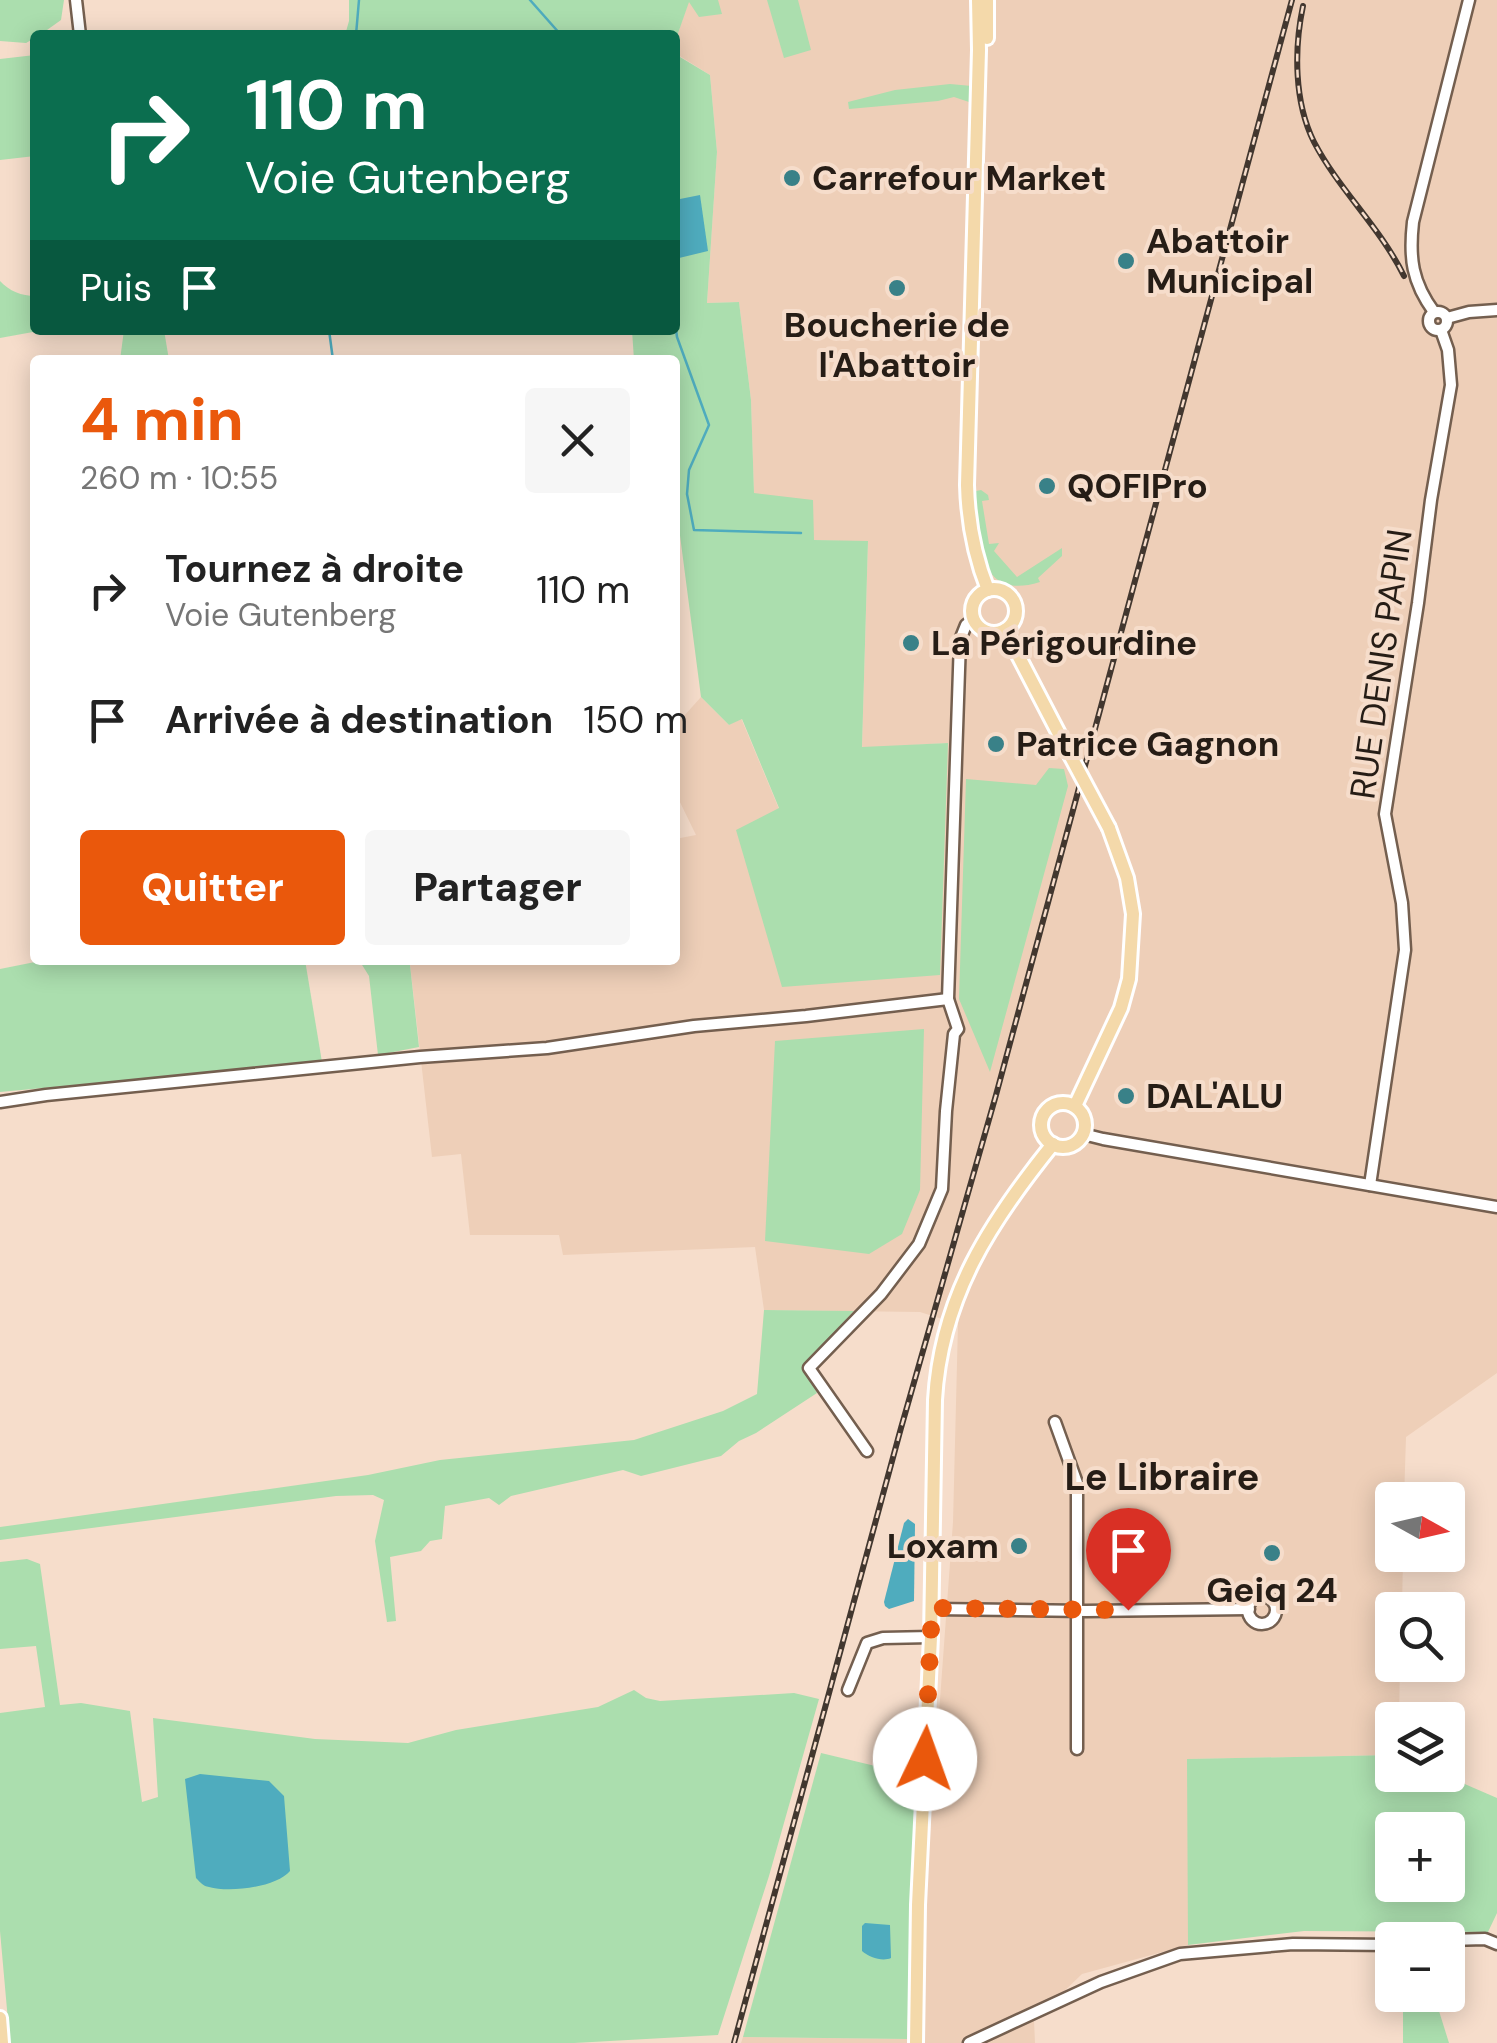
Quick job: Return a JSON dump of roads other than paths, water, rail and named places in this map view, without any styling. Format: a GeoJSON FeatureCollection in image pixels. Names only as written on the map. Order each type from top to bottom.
{"type":"FeatureCollection","features":[{"type":"Feature","properties":{"kind":"main road"},"geometry":{"type":"LineString","coordinates":[[978,0],[967,485],[974,547],[988,590]]}},
{"type":"Feature","properties":{"kind":"main road"},"geometry":{"type":"LineString","coordinates":[[972,315],[978,262],[987,0]]}},
{"type":"Feature","properties":{"kind":"main road"},"geometry":{"type":"LineString","coordinates":[[988,590],[1002,590],[1016,605],[1014,619],[1005,630],[984,630],[974,619],[976,598],[988,590]]}},
{"type":"Feature","properties":{"kind":"main road"},"geometry":{"type":"LineString","coordinates":[[1005,630],[1109,828],[1127,878],[1133,914],[1129,979],[1121,1008],[1075,1106]]}},
{"type":"Feature","properties":{"kind":"main road"},"geometry":{"type":"LineString","coordinates":[[1054,1105],[1075,1106],[1083,1115],[1084,1134],[1074,1144],[1053,1144],[1042,1128],[1044,1115],[1054,1105]]}},
{"type":"Feature","properties":{"kind":"main road"},"geometry":{"type":"LineString","coordinates":[[916,2043],[938,1367],[947,1324],[977,1251],[1053,1144]]}},
{"type":"Feature","properties":{"kind":"main road"},"geometry":{"type":"LineString","coordinates":[[0,2018],[2,2043]]}},
{"type":"Feature","properties":{"kind":"street"},"geometry":{"type":"LineString","coordinates":[[76,0],[79,30]]}},
{"type":"Feature","properties":{"kind":"street"},"geometry":{"type":"LineString","coordinates":[[1434,312],[1421,295],[1410,248],[1413,222],[1469,0]]}},
{"type":"Feature","properties":{"kind":"street"},"geometry":{"type":"LineString","coordinates":[[1447,318],[1497,310]]}},
{"type":"Feature","properties":{"kind":"street"},"geometry":{"type":"LineString","coordinates":[[1434,312],[1442,312],[1447,318],[1441,330],[1429,324],[1434,312]]}},
{"type":"Feature","properties":{"kind":"street","name":"RUE DENIS PAPIN"},"geometry":{"type":"LineString","coordinates":[[1370,1185],[1406,950],[1402,902],[1385,814],[1452,385],[1441,330]]}},
{"type":"Feature","properties":{"kind":"street"},"geometry":{"type":"LineString","coordinates":[[867,1451],[809,1368],[881,1294],[920,1244],[942,1189],[946,1111],[954,1034],[958,1029],[948,999],[960,640],[966,625],[974,619]]}},
{"type":"Feature","properties":{"kind":"street"},"geometry":{"type":"LineString","coordinates":[[0,1102],[46,1094],[420,1057],[547,1048],[694,1026],[948,999]]}},
{"type":"Feature","properties":{"kind":"street"},"geometry":{"type":"LineString","coordinates":[[1084,1134],[1497,1207]]}},
{"type":"Feature","properties":{"kind":"street"},"geometry":{"type":"LineString","coordinates":[[1055,1422],[1077,1483],[1076,1749]]}},
{"type":"Feature","properties":{"kind":"street"},"geometry":{"type":"LineString","coordinates":[[932,1608],[1248,1609]]}},
{"type":"Feature","properties":{"kind":"street"},"geometry":{"type":"LineString","coordinates":[[848,1690],[866,1644],[884,1638],[931,1636]]}},
{"type":"Feature","properties":{"kind":"street"},"geometry":{"type":"LineString","coordinates":[[1465,1940],[1485,1939],[1497,1944]]}},
{"type":"Feature","properties":{"kind":"street"},"geometry":{"type":"LineString","coordinates":[[969,2043],[1101,1982],[1180,1954],[1293,1944],[1375,1945]]}},
{"type":"Feature","properties":{"kind":"water"},"geometry":{"type":"Polygon","coordinates":[[[700,195],[708,251],[680,258],[680,199],[700,195]]]}},
{"type":"Feature","properties":{"kind":"water"},"geometry":{"type":"Polygon","coordinates":[[[908,1519],[915,1524],[914,1601],[889,1609],[884,1602],[908,1519]]]}},
{"type":"Feature","properties":{"kind":"water"},"geometry":{"type":"Polygon","coordinates":[[[200,1774],[269,1781],[284,1796],[290,1871],[284,1877],[240,1889],[207,1887],[196,1878],[185,1779],[200,1774]]]}},
{"type":"Feature","properties":{"kind":"water"},"geometry":{"type":"Polygon","coordinates":[[[865,1923],[890,1925],[891,1958],[876,1958],[862,1951],[865,1923]]]}},
{"type":"Feature","properties":{"kind":"waterway"},"geometry":{"type":"LineString","coordinates":[[356,30],[359,0]]}},
{"type":"Feature","properties":{"kind":"waterway"},"geometry":{"type":"LineString","coordinates":[[530,0],[557,30]]}},
{"type":"Feature","properties":{"kind":"waterway"},"geometry":{"type":"LineString","coordinates":[[330,335],[332,355]]}},
{"type":"Feature","properties":{"kind":"waterway"},"geometry":{"type":"LineString","coordinates":[[677,335],[709,425],[689,470],[687,494],[694,530],[801,533]]}},
{"type":"Feature","properties":{"kind":"railway"},"geometry":{"type":"LineString","coordinates":[[734,2043],[1292,0]]}},
{"type":"Feature","properties":{"kind":"railway"},"geometry":{"type":"LineString","coordinates":[[1303,6],[1298,75],[1307,126],[1324,160],[1404,276]]}},
{"type":"Feature","properties":{"kind":"place","name":"Carrefour Market"},"geometry":{"type":"Point","coordinates":[792,178]}},
{"type":"Feature","properties":{"kind":"place","name":"Abattoir Municipal"},"geometry":{"type":"Point","coordinates":[1126,261]}},
{"type":"Feature","properties":{"kind":"place","name":"Boucherie de l'Abattoir"},"geometry":{"type":"Point","coordinates":[897,288]}},
{"type":"Feature","properties":{"kind":"place","name":"QOFIPro"},"geometry":{"type":"Point","coordinates":[1047,486]}},
{"type":"Feature","properties":{"kind":"place","name":"La Périgourdine"},"geometry":{"type":"Point","coordinates":[911,643]}},
{"type":"Feature","properties":{"kind":"place","name":"Patrice Gagnon"},"geometry":{"type":"Point","coordinates":[996,744]}},
{"type":"Feature","properties":{"kind":"place","name":"DAL'ALU"},"geometry":{"type":"Point","coordinates":[1126,1096]}},
{"type":"Feature","properties":{"kind":"place","name":"Loxam"},"geometry":{"type":"Point","coordinates":[1019,1546]}},
{"type":"Feature","properties":{"kind":"place","name":"Geiq 24"},"geometry":{"type":"Point","coordinates":[1272,1553]}},
{"type":"Feature","properties":{"kind":"district","name":"Le Libraire"},"geometry":{"type":"Point","coordinates":[1162,1477]}}]}
